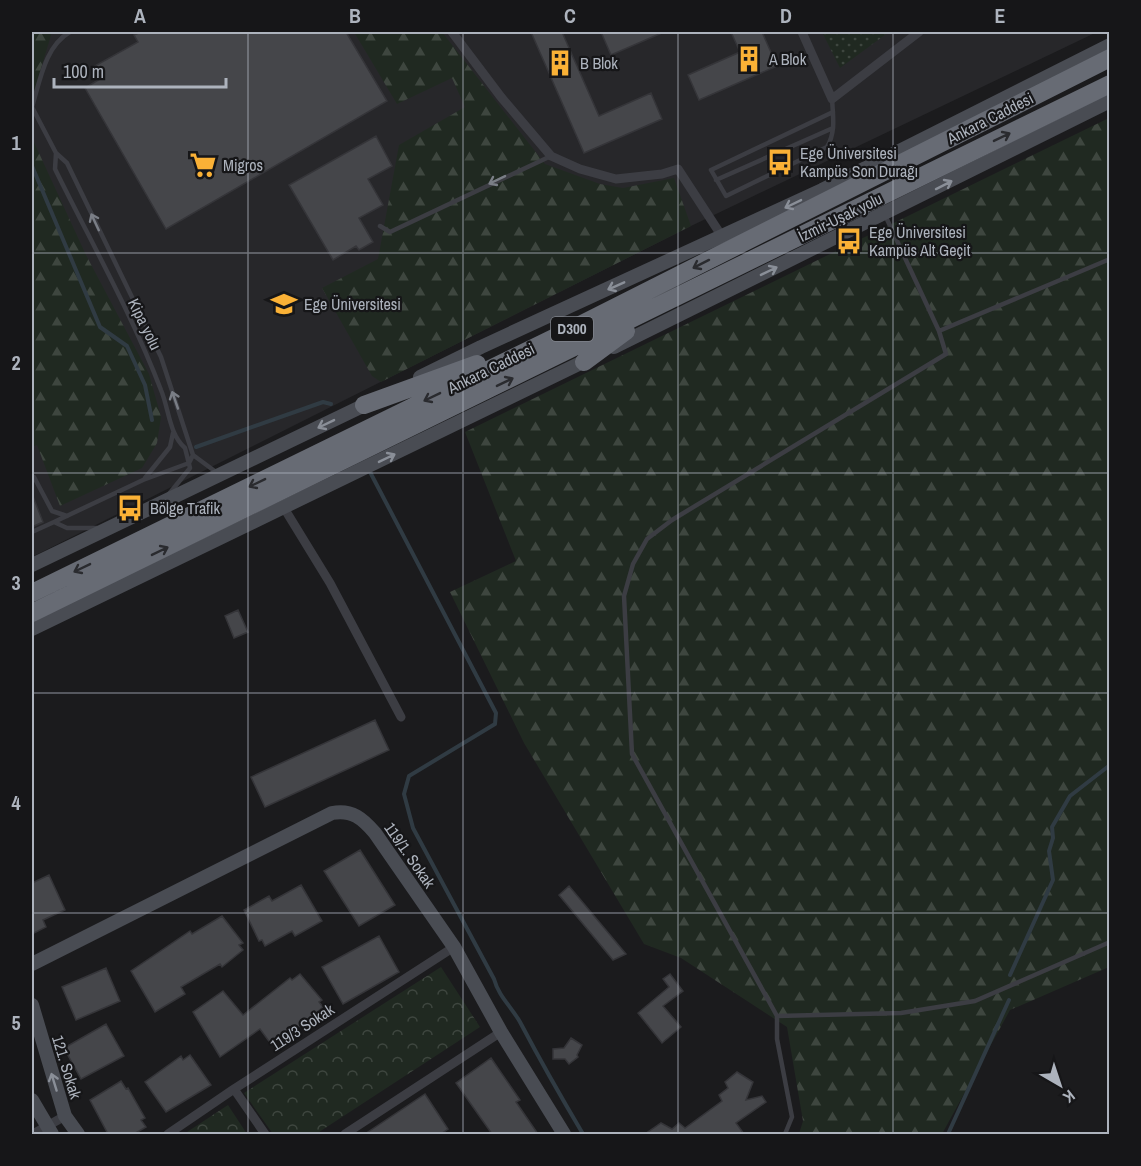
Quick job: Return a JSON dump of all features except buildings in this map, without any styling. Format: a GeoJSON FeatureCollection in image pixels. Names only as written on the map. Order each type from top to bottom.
{"type":"FeatureCollection","features":[{"type":"Feature","properties":{"kind":"highway","name":"Ankara Caddesi"},"geometry":{"type":"LineString","coordinates":[[32,593],[572,329],[1056,84],[1109,50]]}},
{"type":"Feature","properties":{"kind":"highway","name":"İzmir-Uşak yolu"},"geometry":{"type":"LineString","coordinates":[[667,302],[1110,84]]}},
{"type":"Feature","properties":{"kind":"highway"},"geometry":{"type":"LineString","coordinates":[[1051,112],[1110,94]]}},
{"type":"Feature","properties":{"kind":"highway","name":"Ankara Caddesi"},"geometry":{"type":"LineString","coordinates":[[32,613],[667,302]]}},
{"type":"Feature","properties":{"kind":"highway"},"geometry":{"type":"LineString","coordinates":[[584,362],[667,302]]}},
{"type":"Feature","properties":{"kind":"highway"},"geometry":{"type":"LineString","coordinates":[[364,405],[572,329]]}},
{"type":"Feature","properties":{"kind":"main road","name":"Ankara Caddesi"},"geometry":{"type":"LineString","coordinates":[[32,565],[480,347],[723,238],[1109,50]]}},
{"type":"Feature","properties":{"kind":"main road"},"geometry":{"type":"LineString","coordinates":[[32,629],[885,215],[1110,101]]}},
{"type":"Feature","properties":{"kind":"main road","name":"119/1. Sokak"},"geometry":{"type":"LineString","coordinates":[[32,964],[332,813],[342,811],[365,820],[454,947],[501,1032],[564,1134]]}},
{"type":"Feature","properties":{"kind":"main road","name":"121. Sokak"},"geometry":{"type":"LineString","coordinates":[[32,1005],[65,1116],[78,1134]]}},
{"type":"Feature","properties":{"kind":"main road"},"geometry":{"type":"LineString","coordinates":[[32,1100],[50,1131]]}},
{"type":"Feature","properties":{"kind":"street"},"geometry":{"type":"LineString","coordinates":[[453,32],[501,97],[551,156],[580,169],[616,179],[662,174],[678,169],[723,238]]}},
{"type":"Feature","properties":{"kind":"street"},"geometry":{"type":"LineString","coordinates":[[802,32],[832,99],[919,32]]}},
{"type":"Feature","properties":{"kind":"street"},"geometry":{"type":"LineString","coordinates":[[284,508],[330,583],[401,717]]}},
{"type":"Feature","properties":{"kind":"street","name":"119/3 Sokak"},"geometry":{"type":"LineString","coordinates":[[168,1134],[454,947]]}},
{"type":"Feature","properties":{"kind":"street"},"geometry":{"type":"LineString","coordinates":[[345,1134],[501,1032]]}},
{"type":"Feature","properties":{"kind":"street"},"geometry":{"type":"LineString","coordinates":[[234,1089],[265,1134]]}},
{"type":"Feature","properties":{"kind":"street"},"geometry":{"type":"LineString","coordinates":[[33,1134],[50,1131],[65,1116]]}},
{"type":"Feature","properties":{"kind":"lane","name":"Kipa yolu"},"geometry":{"type":"LineString","coordinates":[[70,32],[58,38],[46,62],[32,107],[56,153],[67,163],[161,357],[193,455]]}},
{"type":"Feature","properties":{"kind":"lane"},"geometry":{"type":"LineString","coordinates":[[832,99],[833,112],[833,128],[834,137],[827,147],[726,196],[711,170],[833,112]]}},
{"type":"Feature","properties":{"kind":"lane"},"geometry":{"type":"LineString","coordinates":[[716,180],[833,128]]}},
{"type":"Feature","properties":{"kind":"lane","name":"Kipa yolu"},"geometry":{"type":"LineString","coordinates":[[56,153],[56,169],[152,364],[165,398],[173,432],[179,444],[185,448],[189,463]]}},
{"type":"Feature","properties":{"kind":"lane"},"geometry":{"type":"LineString","coordinates":[[380,226],[390,232],[551,156]]}},
{"type":"Feature","properties":{"kind":"lane"},"geometry":{"type":"LineString","coordinates":[[784,1134],[792,1117],[777,1039],[777,1016],[632,754],[624,596],[633,564],[648,539],[672,520],[946,354],[939,332],[885,215]]}},
{"type":"Feature","properties":{"kind":"lane"},"geometry":{"type":"LineString","coordinates":[[939,332],[1110,260]]}},
{"type":"Feature","properties":{"kind":"lane"},"geometry":{"type":"LineString","coordinates":[[143,480],[170,447],[173,432]]}},
{"type":"Feature","properties":{"kind":"lane"},"geometry":{"type":"LineString","coordinates":[[162,503],[190,468],[189,463],[193,455],[222,474]]}},
{"type":"Feature","properties":{"kind":"lane"},"geometry":{"type":"LineString","coordinates":[[32,532],[143,480],[189,463]]}},
{"type":"Feature","properties":{"kind":"lane"},"geometry":{"type":"LineString","coordinates":[[32,478],[34,477],[52,511],[67,516]]}},
{"type":"Feature","properties":{"kind":"lane"},"geometry":{"type":"LineString","coordinates":[[54,522],[67,528],[108,529]]}},
{"type":"Feature","properties":{"kind":"lane"},"geometry":{"type":"LineString","coordinates":[[777,1016],[901,1013],[975,1001],[1110,942]]}},
{"type":"Feature","properties":{"kind":"shaded area","name":"Ege Üniversitesi"},"geometry":{"type":"Polygon","coordinates":[[[32,32],[1097,32],[691,226],[32,557],[32,32]]]}},
{"type":"Feature","properties":{"kind":"green space"},"geometry":{"type":"Polygon","coordinates":[[[32,32],[52,32],[32,98],[32,32]]]}},
{"type":"Feature","properties":{"kind":"green space"},"geometry":{"type":"Polygon","coordinates":[[[354,32],[442,32],[545,164],[600,184],[623,188],[674,178],[691,226],[381,382],[372,376],[322,288],[378,259],[399,145],[465,107],[452,78],[397,104],[354,32]]]}},
{"type":"Feature","properties":{"kind":"green space"},"geometry":{"type":"Polygon","coordinates":[[[822,32],[889,32],[840,68],[822,32]]]}},
{"type":"Feature","properties":{"kind":"green space"},"geometry":{"type":"Polygon","coordinates":[[[1109,118],[1109,967],[1010,1010],[942,1134],[799,1134],[803,1121],[787,1027],[681,958],[644,944],[524,743],[450,592],[516,561],[465,432],[1109,118]]]}},
{"type":"Feature","properties":{"kind":"green space"},"geometry":{"type":"Polygon","coordinates":[[[32,138],[86,255],[149,374],[161,417],[157,443],[142,468],[60,506],[37,445],[32,447],[32,138]]]}},
{"type":"Feature","properties":{"kind":"green space"},"geometry":{"type":"Polygon","coordinates":[[[441,967],[480,1027],[316,1134],[273,1134],[244,1093],[441,967]]]}},
{"type":"Feature","properties":{"kind":"green space"},"geometry":{"type":"Polygon","coordinates":[[[228,1105],[247,1134],[184,1134],[228,1105]]]}},
{"type":"Feature","properties":{"kind":"waterway"},"geometry":{"type":"LineString","coordinates":[[32,166],[100,327],[127,346],[145,385],[152,420]]}},
{"type":"Feature","properties":{"kind":"waterway"},"geometry":{"type":"LineString","coordinates":[[196,447],[323,402],[331,404]]}},
{"type":"Feature","properties":{"kind":"waterway"},"geometry":{"type":"LineString","coordinates":[[369,470],[496,713],[495,724],[409,776],[404,794],[413,828],[499,991],[520,1022],[583,1134]]}},
{"type":"Feature","properties":{"kind":"waterway"},"geometry":{"type":"LineString","coordinates":[[1010,975],[1053,880],[1049,851],[1053,838],[1052,827],[1070,796],[1110,765]]}},
{"type":"Feature","properties":{"kind":"waterway"},"geometry":{"type":"LineString","coordinates":[[948,1134],[1009,1000]]}},
{"type":"Feature","properties":{"kind":"place","name":"A Blok"},"geometry":{"type":"Point","coordinates":[749,59]}},
{"type":"Feature","properties":{"kind":"place","name":"B Blok"},"geometry":{"type":"Point","coordinates":[560,63]}},
{"type":"Feature","properties":{"kind":"place","name":"Ege Üniversitesi Kampüs Son Durağı"},"geometry":{"type":"Point","coordinates":[780,162]}},
{"type":"Feature","properties":{"kind":"place","name":"Migros"},"geometry":{"type":"Point","coordinates":[203,165]}},
{"type":"Feature","properties":{"kind":"place","name":"Ege Üniversitesi Kampüs Alt Geçit"},"geometry":{"type":"Point","coordinates":[849,241]}},
{"type":"Feature","properties":{"kind":"place","name":"Ege Üniversitesi"},"geometry":{"type":"Point","coordinates":[284,304]}},
{"type":"Feature","properties":{"kind":"place","name":"Bölge Trafik"},"geometry":{"type":"Point","coordinates":[130,508]}}]}
